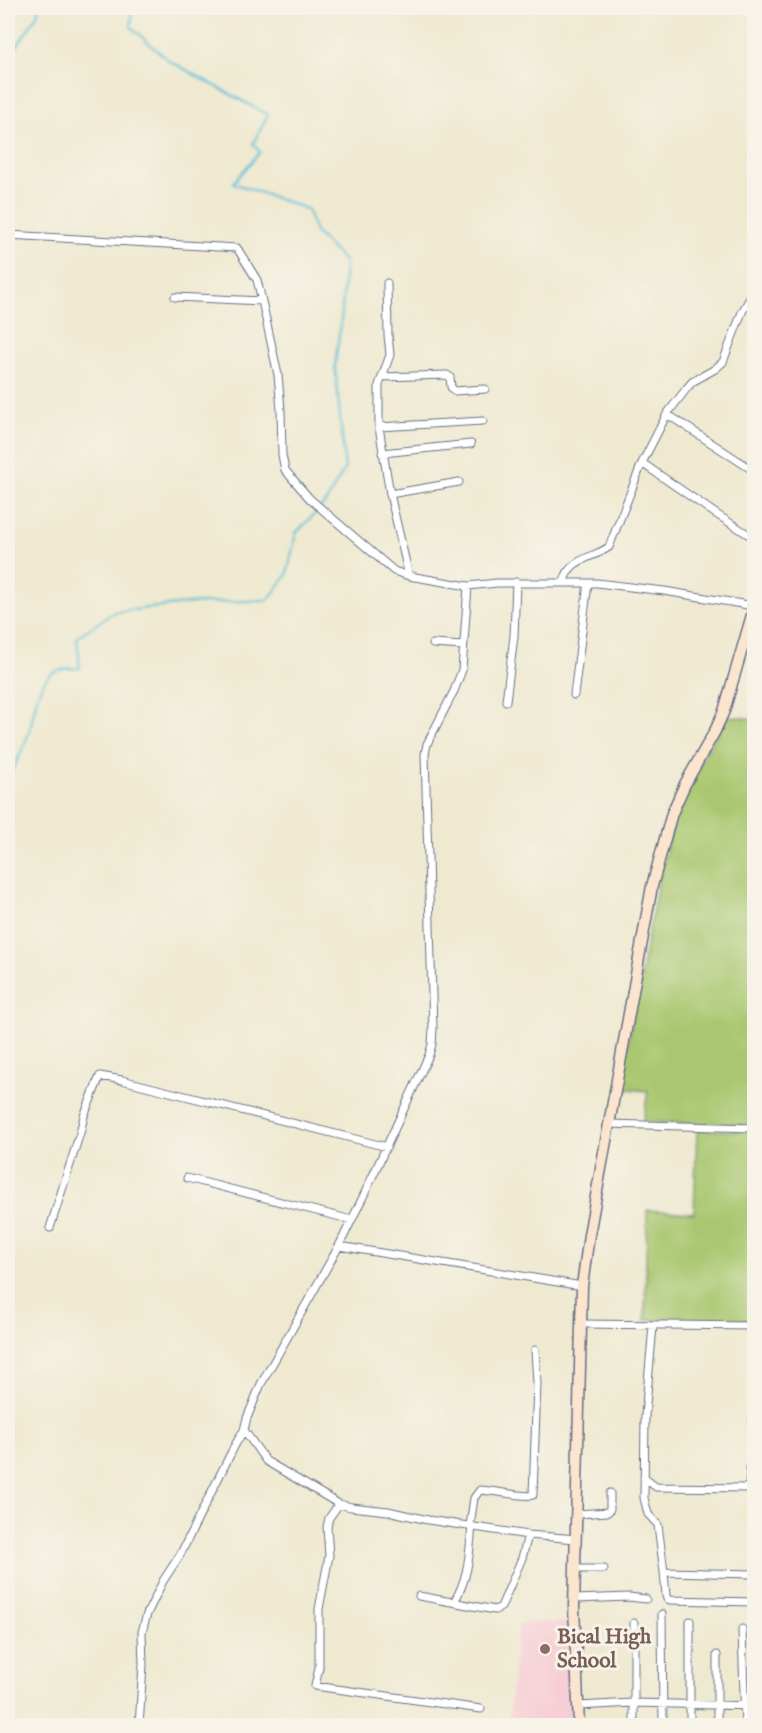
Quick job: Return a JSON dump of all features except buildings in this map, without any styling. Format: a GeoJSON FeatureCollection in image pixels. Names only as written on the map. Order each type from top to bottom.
{"type":"FeatureCollection","features":[{"type":"Feature","properties":{"kind":"street"},"geometry":{"type":"LineString","coordinates":[[8,235],[237,248],[257,280],[262,301],[278,375],[285,470],[310,499],[387,566],[409,576],[468,586],[516,582],[588,583],[664,591],[754,607],[724,711],[678,799],[652,886],[589,1235],[582,1286],[580,1324],[575,1599],[579,1725]]}},
{"type":"Feature","properties":{"kind":"street"},"geometry":{"type":"LineString","coordinates":[[387,284],[390,355],[379,385],[379,427],[390,494],[409,576]]}},
{"type":"Feature","properties":{"kind":"street"},"geometry":{"type":"LineString","coordinates":[[564,582],[568,570],[577,562],[609,546],[642,463],[667,414],[692,382],[723,362],[742,312],[754,291]]}},
{"type":"Feature","properties":{"kind":"street"},"geometry":{"type":"LineString","coordinates":[[175,297],[262,301]]}},
{"type":"Feature","properties":{"kind":"street"},"geometry":{"type":"LineString","coordinates":[[382,377],[447,375],[450,377],[454,391],[484,389]]}},
{"type":"Feature","properties":{"kind":"street"},"geometry":{"type":"LineString","coordinates":[[667,414],[754,471]]}},
{"type":"Feature","properties":{"kind":"street"},"geometry":{"type":"LineString","coordinates":[[379,427],[483,421]]}},
{"type":"Feature","properties":{"kind":"street"},"geometry":{"type":"LineString","coordinates":[[382,453],[471,444]]}},
{"type":"Feature","properties":{"kind":"street"},"geometry":{"type":"LineString","coordinates":[[642,463],[754,538]]}},
{"type":"Feature","properties":{"kind":"street"},"geometry":{"type":"LineString","coordinates":[[390,494],[459,482]]}},
{"type":"Feature","properties":{"kind":"street"},"geometry":{"type":"LineString","coordinates":[[506,701],[514,636],[516,582]]}},
{"type":"Feature","properties":{"kind":"street"},"geometry":{"type":"LineString","coordinates":[[574,695],[588,583]]}},
{"type":"Feature","properties":{"kind":"street"},"geometry":{"type":"LineString","coordinates":[[139,1725],[143,1665],[142,1632],[147,1614],[163,1581],[180,1555],[234,1445],[244,1430],[261,1384],[352,1220],[418,1081],[432,1044],[425,754],[462,670],[468,586]]}},
{"type":"Feature","properties":{"kind":"street"},"geometry":{"type":"LineString","coordinates":[[434,644],[463,646]]}},
{"type":"Feature","properties":{"kind":"street"},"geometry":{"type":"LineString","coordinates":[[50,1228],[84,1116],[100,1076],[387,1148]]}},
{"type":"Feature","properties":{"kind":"street"},"geometry":{"type":"LineString","coordinates":[[609,1124],[754,1128]]}},
{"type":"Feature","properties":{"kind":"street"},"geometry":{"type":"LineString","coordinates":[[187,1178],[352,1220]]}},
{"type":"Feature","properties":{"kind":"street"},"geometry":{"type":"LineString","coordinates":[[339,1246],[582,1286]]}},
{"type":"Feature","properties":{"kind":"street"},"geometry":{"type":"LineString","coordinates":[[580,1324],[754,1326]]}},
{"type":"Feature","properties":{"kind":"street"},"geometry":{"type":"LineString","coordinates":[[653,1326],[645,1416],[644,1478],[646,1509],[657,1525],[667,1599],[754,1602]]}},
{"type":"Feature","properties":{"kind":"street"},"geometry":{"type":"LineString","coordinates":[[454,1602],[465,1578],[474,1498],[480,1490],[529,1497],[533,1495],[537,1383],[535,1350]]}},
{"type":"Feature","properties":{"kind":"street"},"geometry":{"type":"LineString","coordinates":[[644,1478],[656,1487],[752,1488],[754,1405]]}},
{"type":"Feature","properties":{"kind":"street"},"geometry":{"type":"LineString","coordinates":[[244,1430],[266,1461],[339,1504],[528,1535],[576,1539]]}},
{"type":"Feature","properties":{"kind":"street"},"geometry":{"type":"LineString","coordinates":[[577,1514],[608,1512],[610,1493]]}},
{"type":"Feature","properties":{"kind":"street"},"geometry":{"type":"LineString","coordinates":[[339,1504],[329,1518],[327,1527],[329,1556],[319,1609],[319,1668],[315,1686],[481,1709]]}},
{"type":"Feature","properties":{"kind":"street"},"geometry":{"type":"LineString","coordinates":[[418,1596],[495,1610],[501,1607],[522,1558],[528,1535]]}},
{"type":"Feature","properties":{"kind":"street"},"geometry":{"type":"LineString","coordinates":[[576,1569],[604,1569]]}},
{"type":"Feature","properties":{"kind":"street"},"geometry":{"type":"LineString","coordinates":[[664,1572],[754,1574]]}},
{"type":"Feature","properties":{"kind":"street"},"geometry":{"type":"LineString","coordinates":[[575,1599],[629,1597],[646,1599]]}},
{"type":"Feature","properties":{"kind":"street"},"geometry":{"type":"LineString","coordinates":[[662,1614],[663,1725]]}},
{"type":"Feature","properties":{"kind":"street"},"geometry":{"type":"LineString","coordinates":[[690,1621],[690,1725]]}},
{"type":"Feature","properties":{"kind":"street"},"geometry":{"type":"LineString","coordinates":[[634,1623],[634,1725]]}},
{"type":"Feature","properties":{"kind":"street"},"geometry":{"type":"LineString","coordinates":[[742,1629],[745,1725]]}},
{"type":"Feature","properties":{"kind":"street"},"geometry":{"type":"LineString","coordinates":[[717,1655],[717,1725]]}},
{"type":"Feature","properties":{"kind":"street"},"geometry":{"type":"LineString","coordinates":[[578,1706],[634,1703],[754,1706]]}},
{"type":"Feature","properties":{"kind":"shaded area"},"geometry":{"type":"Polygon","coordinates":[[[574,1622],[575,1725],[508,1726],[518,1623],[574,1622]]]}},
{"type":"Feature","properties":{"kind":"green space"},"geometry":{"type":"Polygon","coordinates":[[[726,716],[754,719],[754,1125],[643,1122],[648,1091],[620,1088],[657,887],[677,807],[726,716]]]}},
{"type":"Feature","properties":{"kind":"green space"},"geometry":{"type":"Polygon","coordinates":[[[697,1130],[754,1131],[754,1320],[645,1320],[647,1210],[694,1213],[697,1130]]]}},
{"type":"Feature","properties":{"kind":"waterway"},"geometry":{"type":"LineString","coordinates":[[8,60],[36,17],[39,8]]}},
{"type":"Feature","properties":{"kind":"waterway"},"geometry":{"type":"LineString","coordinates":[[8,780],[26,741],[42,684],[49,675],[57,671],[80,668],[77,637],[114,612],[186,604],[268,600],[287,575],[296,533],[326,502],[345,468],[335,366],[345,262],[315,232],[307,209],[233,183],[260,152],[253,144],[268,115],[168,60],[131,27],[135,8]]}},
{"type":"Feature","properties":{"kind":"waterway"},"geometry":{"type":"LineString","coordinates":[[8,73],[11,101],[8,107]]}},
{"type":"Feature","properties":{"kind":"place","name":"Bical High School"},"geometry":{"type":"Point","coordinates":[545,1649]}}]}
